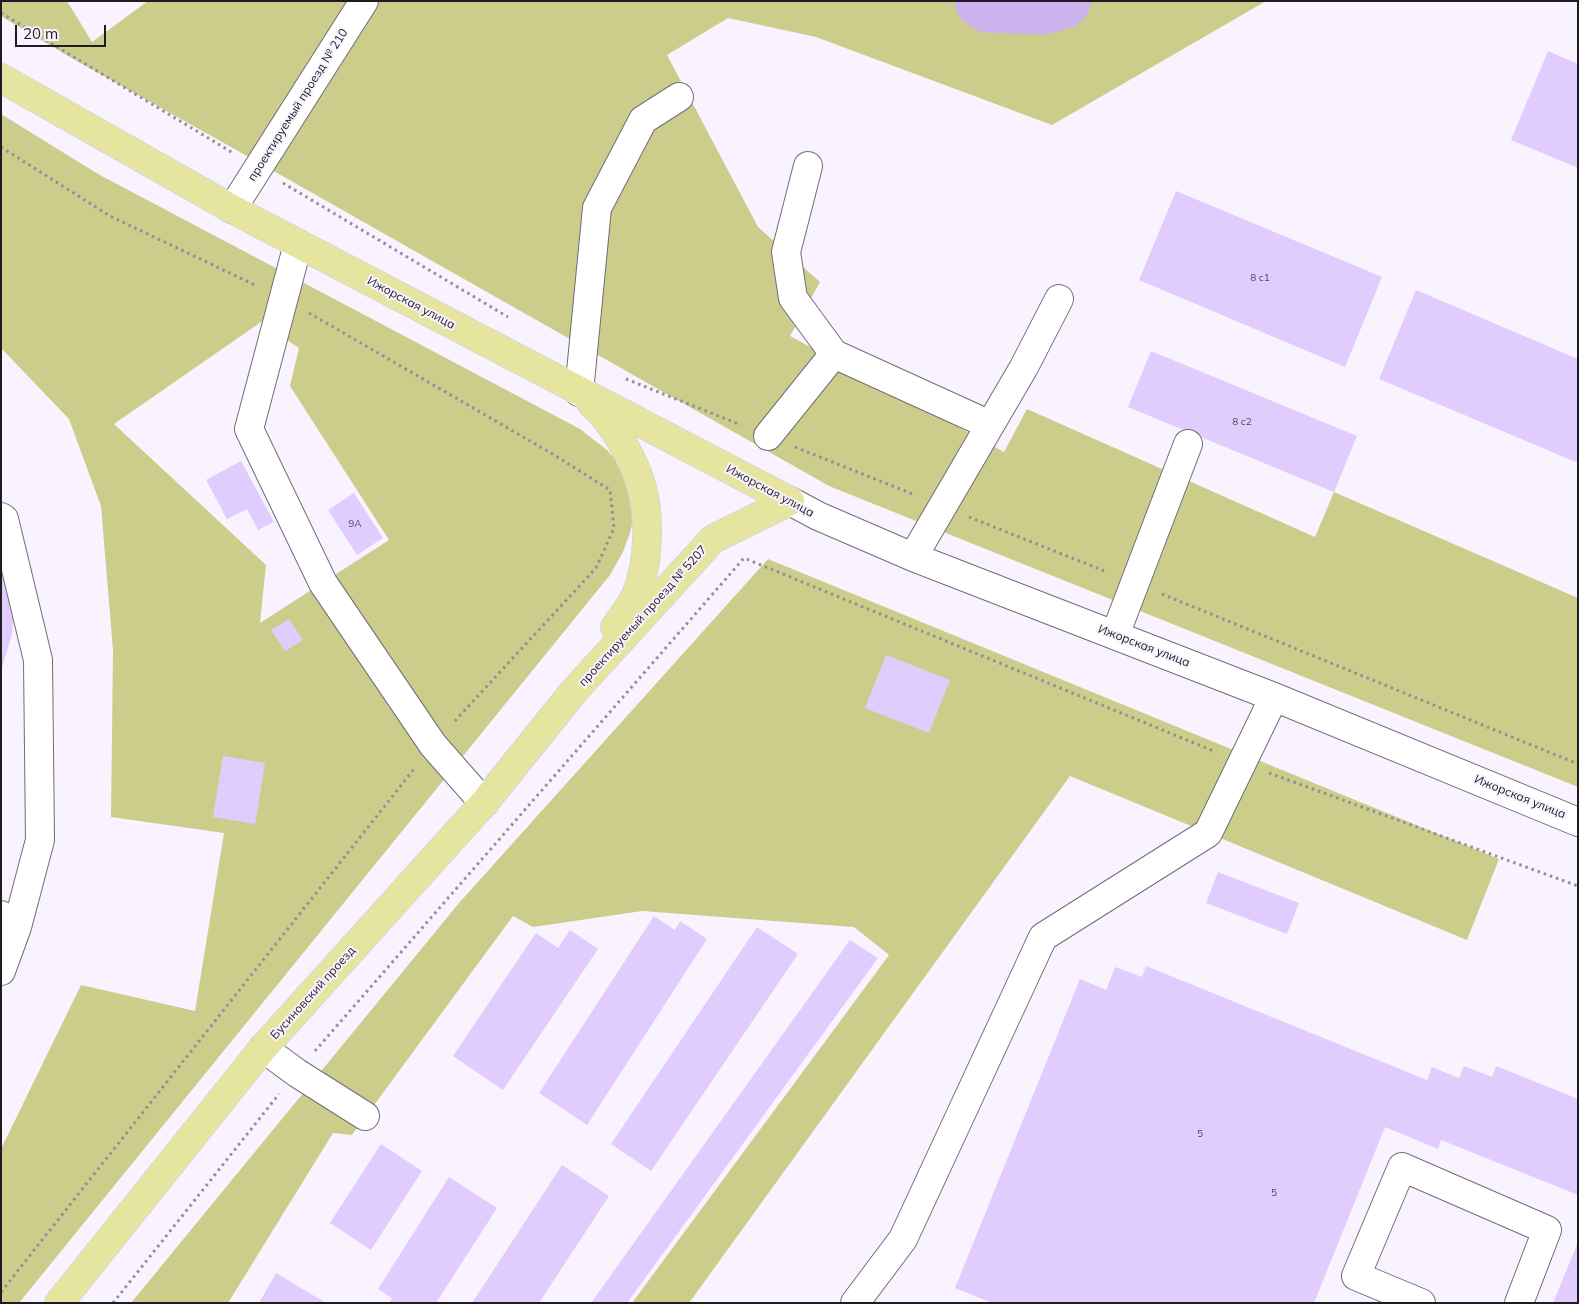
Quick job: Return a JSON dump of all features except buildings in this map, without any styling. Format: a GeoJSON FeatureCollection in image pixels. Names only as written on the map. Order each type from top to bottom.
{"type":"FeatureCollection","features":[{"type":"Feature","properties":{"kind":"main road","name":"Ижорская улица"},"geometry":{"type":"LineString","coordinates":[[1,78],[232,209],[790,501]]}},
{"type":"Feature","properties":{"kind":"main road"},"geometry":{"type":"LineString","coordinates":[[575,690],[635,595],[647,550],[645,507],[642,488],[636,470],[614,430],[598,409],[579,392]]}},
{"type":"Feature","properties":{"kind":"main road","name":"проектируемый проезд № 5207"},"geometry":{"type":"LineString","coordinates":[[575,690],[713,539],[790,501]]}},
{"type":"Feature","properties":{"kind":"main road","name":"Бусиновский проезд"},"geometry":{"type":"LineString","coordinates":[[59,1303],[263,1048],[484,803],[575,690]]}},
{"type":"Feature","properties":{"kind":"street","name":"проектируемый проезд № 210"},"geometry":{"type":"LineString","coordinates":[[232,209],[364,1]]}},
{"type":"Feature","properties":{"kind":"street"},"geometry":{"type":"LineString","coordinates":[[579,392],[597,208],[643,120],[679,98]]}},
{"type":"Feature","properties":{"kind":"street"},"geometry":{"type":"LineString","coordinates":[[808,166],[786,252],[792,298],[834,354],[990,425]]}},
{"type":"Feature","properties":{"kind":"street"},"geometry":{"type":"LineString","coordinates":[[298,244],[250,429],[323,583],[433,745],[484,803]]}},
{"type":"Feature","properties":{"kind":"street"},"geometry":{"type":"LineString","coordinates":[[913,557],[1024,367],[1059,299]]}},
{"type":"Feature","properties":{"kind":"street"},"geometry":{"type":"LineString","coordinates":[[768,436],[834,354]]}},
{"type":"Feature","properties":{"kind":"street"},"geometry":{"type":"LineString","coordinates":[[1115,635],[1188,444]]}},
{"type":"Feature","properties":{"kind":"street","name":"Ижорская улица"},"geometry":{"type":"LineString","coordinates":[[790,501],[818,516],[913,557],[1274,696],[1578,822]]}},
{"type":"Feature","properties":{"kind":"street"},"geometry":{"type":"LineString","coordinates":[[1,517],[4,519],[38,660],[40,840],[9,921],[1,971]]}},
{"type":"Feature","properties":{"kind":"street"},"geometry":{"type":"LineString","coordinates":[[855,1303],[902,1239],[1043,937],[1208,833],[1274,696]]}},
{"type":"Feature","properties":{"kind":"street"},"geometry":{"type":"LineString","coordinates":[[263,1048],[297,1073],[366,1116]]}},
{"type":"Feature","properties":{"kind":"street"},"geometry":{"type":"LineString","coordinates":[[1421,1303],[1356,1276],[1402,1167],[1547,1230],[1519,1303]]}},
{"type":"Feature","properties":{"kind":"path"},"geometry":{"type":"LineString","coordinates":[[1,13],[514,321]]}},
{"type":"Feature","properties":{"kind":"path"},"geometry":{"type":"LineString","coordinates":[[1,147],[110,216],[284,298],[552,453],[610,490],[614,528],[596,568],[433,745],[1,1292]]}},
{"type":"Feature","properties":{"kind":"path"},"geometry":{"type":"LineString","coordinates":[[582,362],[1134,582],[1578,764]]}},
{"type":"Feature","properties":{"kind":"path"},"geometry":{"type":"LineString","coordinates":[[113,1303],[297,1073],[744,558],[1242,763],[1578,886]]}},
{"type":"Feature","properties":{"kind":"green space"},"geometry":{"type":"Polygon","coordinates":[[[1,1],[67,1],[92,42],[148,1],[1266,1],[1052,125],[816,37],[728,18],[667,55],[758,227],[820,282],[790,336],[1004,452],[1027,409],[1315,537],[1334,492],[1578,598],[1578,787],[829,486],[68,56],[1,16],[1,1]]]}},
{"type":"Feature","properties":{"kind":"green space"},"geometry":{"type":"Polygon","coordinates":[[[1,114],[98,174],[580,429],[607,450],[622,467],[629,484],[634,517],[623,552],[610,575],[19,1303],[1,1303],[1,1149],[81,985],[195,1011],[224,833],[111,817],[113,650],[101,506],[69,419],[1,348],[1,114]],[[261,322],[114,424],[266,565],[260,623],[389,540],[290,386],[299,348],[261,322]]]}},
{"type":"Feature","properties":{"kind":"green space"},"geometry":{"type":"Polygon","coordinates":[[[768,559],[1499,859],[1467,940],[1070,776],[689,1303],[632,1303],[889,955],[854,927],[642,911],[533,927],[513,916],[352,1135],[333,1133],[228,1303],[131,1303],[459,903],[768,559]]]}},
{"type":"Feature","properties":{"kind":"waterway"},"geometry":{"type":"LineString","coordinates":[[982,1],[988,5],[1044,7],[1063,1]]}}]}
